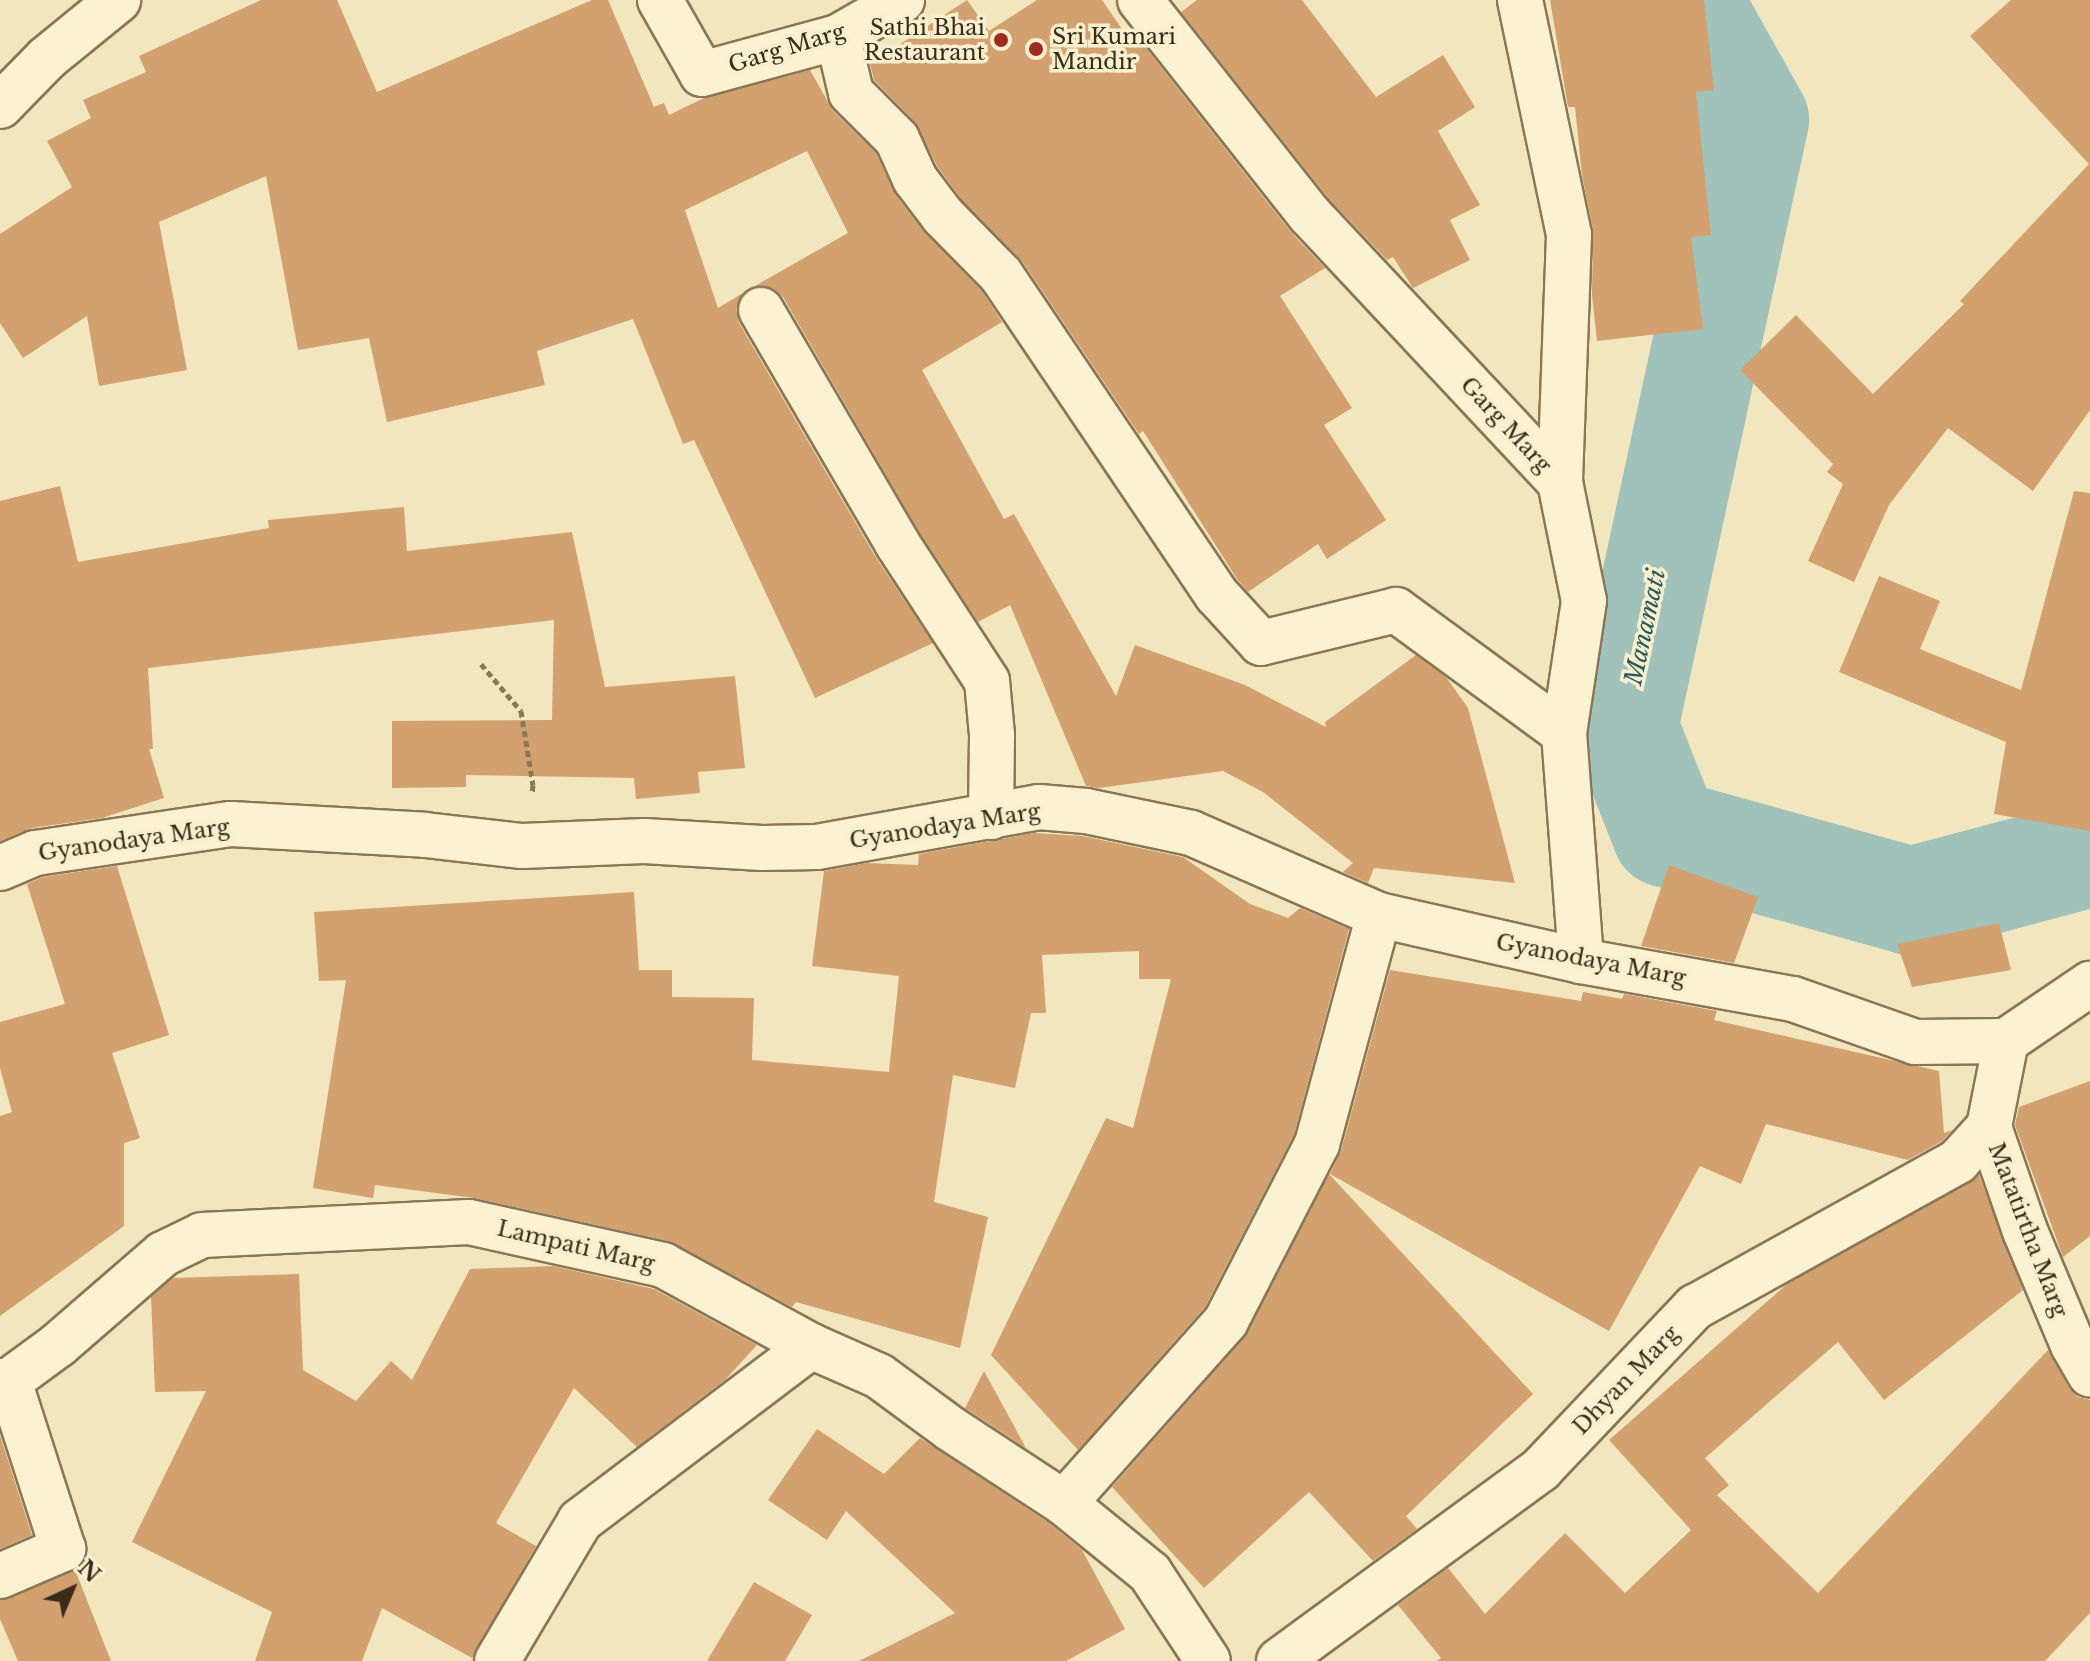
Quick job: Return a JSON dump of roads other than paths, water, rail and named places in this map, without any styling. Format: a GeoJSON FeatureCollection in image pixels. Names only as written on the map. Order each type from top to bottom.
{"type":"FeatureCollection","features":[{"type":"Feature","properties":{"kind":"street"},"geometry":{"type":"LineString","coordinates":[[0,106],[47,58],[118,0]]}},
{"type":"Feature","properties":{"kind":"street","name":"Garg Marg"},"geometry":{"type":"LineString","coordinates":[[660,0],[702,74],[838,37],[902,0]]}},
{"type":"Feature","properties":{"kind":"street","name":"Garg Marg"},"geometry":{"type":"LineString","coordinates":[[1140,0],[1310,215],[1560,482],[1584,601],[1564,733],[1581,961]]}},
{"type":"Feature","properties":{"kind":"street"},"geometry":{"type":"LineString","coordinates":[[1520,0],[1569,235],[1560,482]]}},
{"type":"Feature","properties":{"kind":"street"},"geometry":{"type":"LineString","coordinates":[[838,37],[851,93],[897,139],[915,179],[943,216],[1001,275],[1217,595],[1261,643],[1396,610],[1564,733]]}},
{"type":"Feature","properties":{"kind":"street"},"geometry":{"type":"LineString","coordinates":[[761,310],[897,543],[987,681],[992,735],[991,817]]}},
{"type":"Feature","properties":{"kind":"street","name":"Gyanodaya Marg"},"geometry":{"type":"LineString","coordinates":[[0,868],[36,853],[231,824],[425,835],[522,846],[644,841],[762,848],[817,847],[1039,807],[1086,811],[1191,833],[1379,915],[1581,961],[1793,999],[1915,1042],[2006,1041]]}},
{"type":"Feature","properties":{"kind":"street"},"geometry":{"type":"LineString","coordinates":[[1064,1503],[1226,1321],[1317,1144],[1379,915]]}},
{"type":"Feature","properties":{"kind":"street"},"geometry":{"type":"LineString","coordinates":[[1989,1127],[2006,1041],[2090,984]]}},
{"type":"Feature","properties":{"kind":"street","name":"Matatirtha Marg"},"geometry":{"type":"LineString","coordinates":[[1989,1127],[2025,1231],[2073,1345],[2090,1375]]}},
{"type":"Feature","properties":{"kind":"street","name":"Dhyan Marg"},"geometry":{"type":"LineString","coordinates":[[1279,1661],[1541,1469],[1695,1307],[1958,1161],[1989,1127]]}},
{"type":"Feature","properties":{"kind":"street","name":"Lampati Marg"},"geometry":{"type":"LineString","coordinates":[[5,1381],[58,1345],[163,1254],[202,1235],[469,1222],[663,1265],[811,1346],[879,1376],[951,1429],[1064,1503],[1150,1573],[1208,1661]]}},
{"type":"Feature","properties":{"kind":"street"},"geometry":{"type":"LineString","coordinates":[[497,1661],[580,1521],[811,1346]]}},
{"type":"Feature","properties":{"kind":"street"},"geometry":{"type":"LineString","coordinates":[[0,1576],[63,1549],[5,1381]]}},
{"type":"Feature","properties":{"kind":"waterway","name":"Manamati"},"geometry":{"type":"LineString","coordinates":[[1688,0],[1755,120],[1624,727],[1666,833],[1911,901],[2090,853]]}},
{"type":"Feature","properties":{"kind":"place","name":"Sathi Bhai Restaurant"},"geometry":{"type":"Point","coordinates":[1001,40]}},
{"type":"Feature","properties":{"kind":"place","name":"Sri Kumari Mandir"},"geometry":{"type":"Point","coordinates":[1036,49]}}]}
